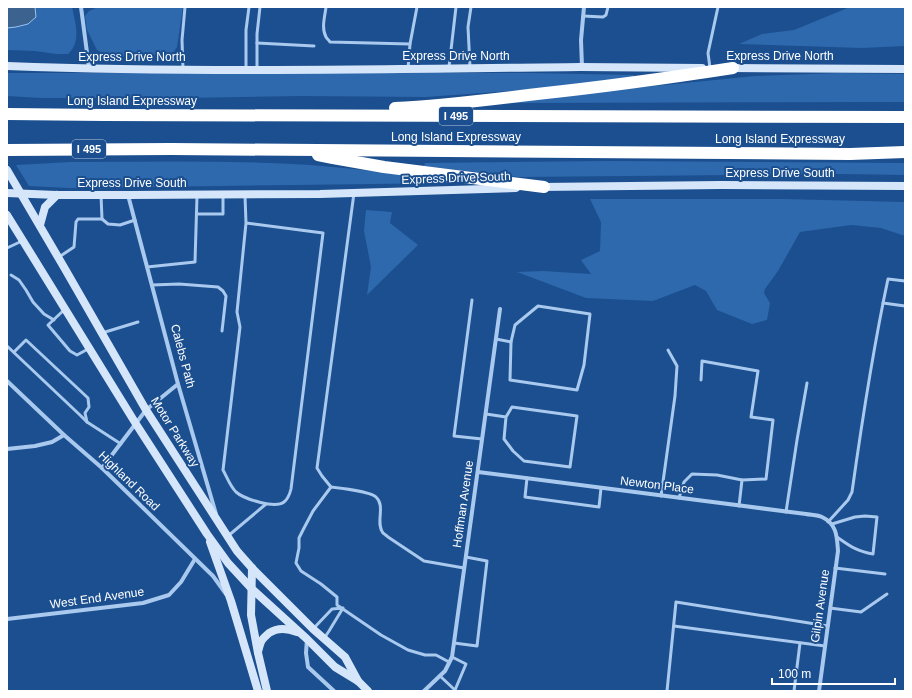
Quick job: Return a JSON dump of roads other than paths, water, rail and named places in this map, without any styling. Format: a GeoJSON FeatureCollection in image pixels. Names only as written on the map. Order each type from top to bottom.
{"type":"FeatureCollection","features":[{"type":"Feature","properties":{"kind":"highway"},"geometry":{"type":"LineString","coordinates":[[246,115],[429,106],[632,83],[733,68]]}},
{"type":"Feature","properties":{"kind":"highway","name":"Long Island Expressway"},"geometry":{"type":"LineString","coordinates":[[7,114],[905,117]]}},
{"type":"Feature","properties":{"kind":"highway","name":"Long Island Expressway"},"geometry":{"type":"LineString","coordinates":[[7,150],[171,149],[842,154],[905,152]]}},
{"type":"Feature","properties":{"kind":"highway"},"geometry":{"type":"LineString","coordinates":[[295,150],[384,166],[544,187]]}},
{"type":"Feature","properties":{"kind":"main road","name":"Express Drive North"},"geometry":{"type":"LineString","coordinates":[[7,66],[90,69],[408,69],[582,67],[905,69]]}},
{"type":"Feature","properties":{"kind":"main road","name":"Motor Parkway"},"geometry":{"type":"LineString","coordinates":[[7,170],[59,257],[146,410],[237,551],[313,629],[344,657],[358,681]]}},
{"type":"Feature","properties":{"kind":"main road","name":"Express Drive South"},"geometry":{"type":"LineString","coordinates":[[7,192],[57,195],[354,194],[544,187],[721,185],[905,186]]}},
{"type":"Feature","properties":{"kind":"main road"},"geometry":{"type":"LineString","coordinates":[[40,225],[42,214],[57,195]]}},
{"type":"Feature","properties":{"kind":"main road","name":"Motor Parkway"},"geometry":{"type":"LineString","coordinates":[[7,215],[136,424],[228,563],[252,589],[304,636],[335,667],[358,681],[368,691]]}},
{"type":"Feature","properties":{"kind":"main road"},"geometry":{"type":"LineString","coordinates":[[208,534],[231,601],[258,691]]}},
{"type":"Feature","properties":{"kind":"main road"},"geometry":{"type":"LineString","coordinates":[[252,568],[251,615],[266,691]]}},
{"type":"Feature","properties":{"kind":"main road"},"geometry":{"type":"LineString","coordinates":[[258,653],[262,640],[265,636],[275,630],[291,630],[304,636]]}},
{"type":"Feature","properties":{"kind":"street"},"geometry":{"type":"LineString","coordinates":[[81,7],[90,69]]}},
{"type":"Feature","properties":{"kind":"street"},"geometry":{"type":"LineString","coordinates":[[582,67],[581,40],[584,7]]}},
{"type":"Feature","properties":{"kind":"street","name":"Calebs Path"},"geometry":{"type":"LineString","coordinates":[[128,195],[178,384],[218,522]]}},
{"type":"Feature","properties":{"kind":"street","name":"Hoffman Avenue"},"geometry":{"type":"LineString","coordinates":[[424,691],[445,671],[452,657],[500,309]]}},
{"type":"Feature","properties":{"kind":"street","name":"Highland Road"},"geometry":{"type":"LineString","coordinates":[[7,381],[64,435],[102,468],[213,576],[231,601]]}},
{"type":"Feature","properties":{"kind":"street"},"geometry":{"type":"LineString","coordinates":[[102,468],[146,410],[178,384]]}},
{"type":"Feature","properties":{"kind":"street"},"geometry":{"type":"LineString","coordinates":[[7,449],[35,446],[52,442],[64,435]]}},
{"type":"Feature","properties":{"kind":"street","name":"Newton Place"},"geometry":{"type":"LineString","coordinates":[[478,472],[806,514],[822,517],[830,523]]}},
{"type":"Feature","properties":{"kind":"street","name":"Gilpin Avenue"},"geometry":{"type":"LineString","coordinates":[[819,691],[838,551],[837,536],[830,523]]}},
{"type":"Feature","properties":{"kind":"street","name":"West End Avenue"},"geometry":{"type":"LineString","coordinates":[[7,620],[143,603],[168,595],[181,582],[195,559]]}},
{"type":"Feature","properties":{"kind":"street"},"geometry":{"type":"LineString","coordinates":[[304,636],[308,667],[334,691]]}},
{"type":"Feature","properties":{"kind":"lane"},"geometry":{"type":"LineString","coordinates":[[183,69],[182,40],[185,7]]}},
{"type":"Feature","properties":{"kind":"lane"},"geometry":{"type":"LineString","coordinates":[[246,69],[246,30],[248,7]]}},
{"type":"Feature","properties":{"kind":"lane"},"geometry":{"type":"LineString","coordinates":[[257,69],[257,29],[260,7]]}},
{"type":"Feature","properties":{"kind":"lane"},"geometry":{"type":"LineString","coordinates":[[326,7],[323,24],[326,36],[330,42],[410,44]]}},
{"type":"Feature","properties":{"kind":"lane"},"geometry":{"type":"LineString","coordinates":[[408,69],[410,44],[417,7]]}},
{"type":"Feature","properties":{"kind":"lane"},"geometry":{"type":"LineString","coordinates":[[449,68],[456,7]]}},
{"type":"Feature","properties":{"kind":"lane"},"geometry":{"type":"LineString","coordinates":[[470,68],[468,27],[471,7]]}},
{"type":"Feature","properties":{"kind":"lane"},"geometry":{"type":"LineString","coordinates":[[583,16],[603,17],[606,15],[608,7]]}},
{"type":"Feature","properties":{"kind":"lane"},"geometry":{"type":"LineString","coordinates":[[710,68],[708,53],[718,7]]}},
{"type":"Feature","properties":{"kind":"lane"},"geometry":{"type":"LineString","coordinates":[[257,43],[314,46]]}},
{"type":"Feature","properties":{"kind":"lane"},"geometry":{"type":"LineString","coordinates":[[196,214],[223,214],[223,194]]}},
{"type":"Feature","properties":{"kind":"lane"},"geometry":{"type":"LineString","coordinates":[[245,194],[246,223],[237,312],[240,327],[224,470],[235,491],[243,497],[266,504],[277,505],[283,503],[288,497],[291,489],[323,233],[246,223]]}},
{"type":"Feature","properties":{"kind":"lane"},"geometry":{"type":"LineString","coordinates":[[354,194],[317,468],[331,486],[376,496],[380,502],[380,527],[383,533],[424,561],[464,568]]}},
{"type":"Feature","properties":{"kind":"lane"},"geometry":{"type":"LineString","coordinates":[[101,195],[102,219]]}},
{"type":"Feature","properties":{"kind":"lane"},"geometry":{"type":"LineString","coordinates":[[147,267],[195,262],[197,195]]}},
{"type":"Feature","properties":{"kind":"lane"},"geometry":{"type":"LineString","coordinates":[[59,257],[74,247],[76,222],[78,219],[102,219],[108,224],[120,225],[135,220]]}},
{"type":"Feature","properties":{"kind":"lane"},"geometry":{"type":"LineString","coordinates":[[7,248],[23,241]]}},
{"type":"Feature","properties":{"kind":"lane"},"geometry":{"type":"LineString","coordinates":[[11,275],[18,280],[33,302],[44,314],[54,320]]}},
{"type":"Feature","properties":{"kind":"lane"},"geometry":{"type":"LineString","coordinates":[[830,523],[848,500],[852,492],[860,434],[888,279],[905,281]]}},
{"type":"Feature","properties":{"kind":"lane"},"geometry":{"type":"LineString","coordinates":[[152,285],[180,284],[218,287],[226,296],[222,331]]}},
{"type":"Feature","properties":{"kind":"lane"},"geometry":{"type":"LineString","coordinates":[[472,300],[454,436],[482,439]]}},
{"type":"Feature","properties":{"kind":"lane"},"geometry":{"type":"LineString","coordinates":[[883,303],[905,306]]}},
{"type":"Feature","properties":{"kind":"lane"},"geometry":{"type":"LineString","coordinates":[[538,306],[590,314],[584,365],[577,390],[510,380],[511,342],[515,325],[538,306]]}},
{"type":"Feature","properties":{"kind":"lane"},"geometry":{"type":"LineString","coordinates":[[65,309],[48,325],[70,350],[77,354],[89,348]]}},
{"type":"Feature","properties":{"kind":"lane"},"geometry":{"type":"LineString","coordinates":[[102,333],[138,322]]}},
{"type":"Feature","properties":{"kind":"lane"},"geometry":{"type":"LineString","coordinates":[[496,339],[511,342]]}},
{"type":"Feature","properties":{"kind":"lane"},"geometry":{"type":"LineString","coordinates":[[14,352],[26,340],[88,398],[89,407],[85,413],[87,422]]}},
{"type":"Feature","properties":{"kind":"lane"},"geometry":{"type":"LineString","coordinates":[[7,346],[87,422],[121,444]]}},
{"type":"Feature","properties":{"kind":"lane"},"geometry":{"type":"LineString","coordinates":[[661,496],[675,396],[677,366],[668,350]]}},
{"type":"Feature","properties":{"kind":"lane"},"geometry":{"type":"LineString","coordinates":[[679,498],[684,482],[692,474],[717,475],[742,480],[766,479],[773,420],[751,417],[758,371],[702,361],[701,380]]}},
{"type":"Feature","properties":{"kind":"lane"},"geometry":{"type":"LineString","coordinates":[[786,512],[807,383]]}},
{"type":"Feature","properties":{"kind":"lane"},"geometry":{"type":"LineString","coordinates":[[512,407],[577,416],[570,467],[524,461],[513,451],[504,439],[506,417],[512,407]]}},
{"type":"Feature","properties":{"kind":"lane"},"geometry":{"type":"LineString","coordinates":[[486,414],[506,417]]}},
{"type":"Feature","properties":{"kind":"lane"},"geometry":{"type":"LineString","coordinates":[[527,478],[525,497],[598,507],[601,488]]}},
{"type":"Feature","properties":{"kind":"lane"},"geometry":{"type":"LineString","coordinates":[[739,506],[742,480]]}},
{"type":"Feature","properties":{"kind":"lane"},"geometry":{"type":"LineString","coordinates":[[331,486],[313,511],[299,538],[296,563],[301,571],[337,596],[337,605],[381,635],[408,650],[425,655],[436,655],[449,662]]}},
{"type":"Feature","properties":{"kind":"lane"},"geometry":{"type":"LineString","coordinates":[[228,536],[266,504]]}},
{"type":"Feature","properties":{"kind":"lane"},"geometry":{"type":"LineString","coordinates":[[830,523],[855,517],[877,517],[873,554],[862,552],[837,536]]}},
{"type":"Feature","properties":{"kind":"lane"},"geometry":{"type":"LineString","coordinates":[[454,643],[477,646],[487,561],[466,557]]}},
{"type":"Feature","properties":{"kind":"lane"},"geometry":{"type":"LineString","coordinates":[[835,568],[885,574]]}},
{"type":"Feature","properties":{"kind":"lane"},"geometry":{"type":"LineString","coordinates":[[830,608],[861,612],[886,594]]}},
{"type":"Feature","properties":{"kind":"lane"},"geometry":{"type":"LineString","coordinates":[[668,691],[676,602],[828,626]]}},
{"type":"Feature","properties":{"kind":"lane"},"geometry":{"type":"LineString","coordinates":[[313,629],[332,609],[342,608]]}},
{"type":"Feature","properties":{"kind":"lane"},"geometry":{"type":"LineString","coordinates":[[324,639],[330,632],[342,608]]}},
{"type":"Feature","properties":{"kind":"lane"},"geometry":{"type":"LineString","coordinates":[[674,626],[825,646]]}},
{"type":"Feature","properties":{"kind":"lane"},"geometry":{"type":"LineString","coordinates":[[794,691],[800,642]]}},
{"type":"Feature","properties":{"kind":"lane"},"geometry":{"type":"LineString","coordinates":[[440,676],[456,691],[466,664],[452,657]]}}]}
